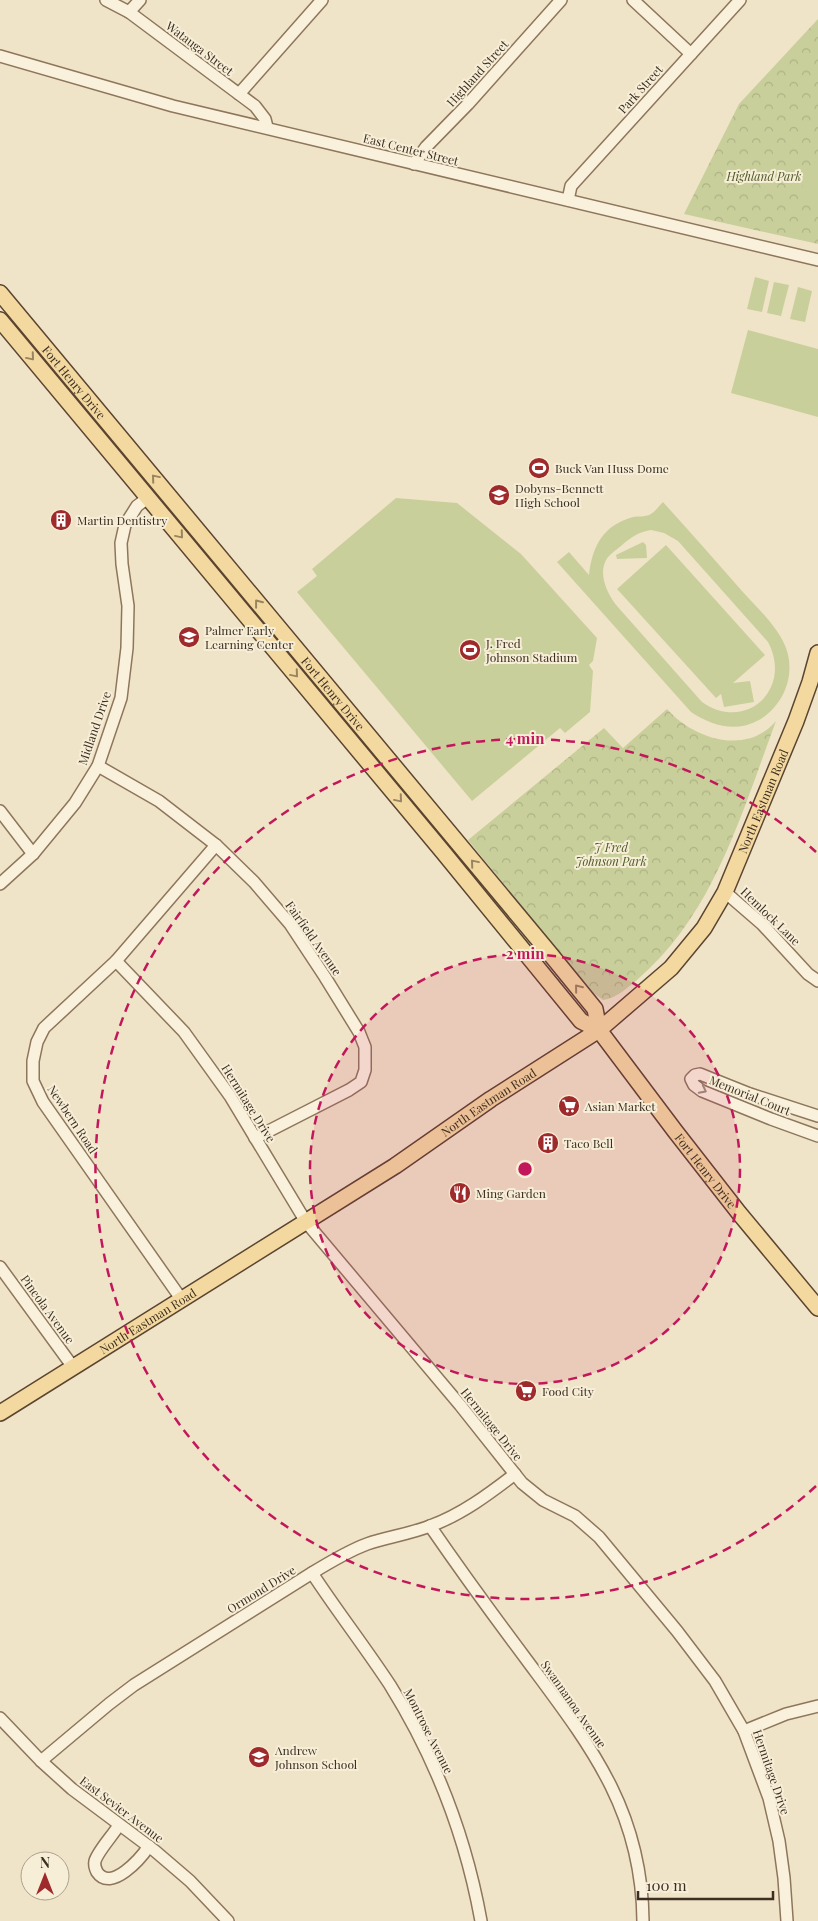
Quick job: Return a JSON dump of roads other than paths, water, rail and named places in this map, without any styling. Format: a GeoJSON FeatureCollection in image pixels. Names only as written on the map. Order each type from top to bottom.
{"type":"FeatureCollection","features":[{"type":"Feature","properties":{"kind":"main road","name":"Fort Henry Drive"},"geometry":{"type":"LineString","coordinates":[[0,292],[547,950],[594,1009],[599,1030],[739,1213],[818,1308]]}},
{"type":"Feature","properties":{"kind":"main road","name":"Fort Henry Drive"},"geometry":{"type":"LineString","coordinates":[[0,320],[149,497],[581,1021],[599,1030]]}},
{"type":"Feature","properties":{"kind":"main road","name":"North Eastman Road"},"geometry":{"type":"LineString","coordinates":[[0,1414],[395,1166],[491,1099],[599,1030],[671,968],[682,957],[708,922],[726,892],[796,721],[818,653]]}},
{"type":"Feature","properties":{"kind":"street","name":"Watauga Street"},"geometry":{"type":"LineString","coordinates":[[106,0],[129,12],[255,106],[265,119],[267,127]]}},
{"type":"Feature","properties":{"kind":"street"},"geometry":{"type":"LineString","coordinates":[[129,12],[140,0]]}},
{"type":"Feature","properties":{"kind":"street"},"geometry":{"type":"LineString","coordinates":[[239,94],[322,0]]}},
{"type":"Feature","properties":{"kind":"street","name":"Highland Street"},"geometry":{"type":"LineString","coordinates":[[414,164],[426,147],[468,104],[561,0]]}},
{"type":"Feature","properties":{"kind":"street"},"geometry":{"type":"LineString","coordinates":[[632,0],[691,54]]}},
{"type":"Feature","properties":{"kind":"street","name":"Park Street"},"geometry":{"type":"LineString","coordinates":[[568,200],[571,186],[740,0]]}},
{"type":"Feature","properties":{"kind":"street","name":"East Center Street"},"geometry":{"type":"LineString","coordinates":[[0,56],[173,106],[818,260]]}},
{"type":"Feature","properties":{"kind":"street","name":"Midland Drive"},"geometry":{"type":"LineString","coordinates":[[0,884],[33,854],[74,803],[98,766],[121,698],[126,651],[128,606],[121,544],[125,525],[137,506],[149,497]]}},
{"type":"Feature","properties":{"kind":"street","name":"Fairfield Avenue"},"geometry":{"type":"LineString","coordinates":[[98,766],[159,800],[216,845],[254,882],[290,924],[359,1032],[365,1046],[365,1070],[361,1082],[255,1138]]}},
{"type":"Feature","properties":{"kind":"street"},"geometry":{"type":"LineString","coordinates":[[0,812],[33,854]]}},
{"type":"Feature","properties":{"kind":"street","name":"Newbern Road"},"geometry":{"type":"LineString","coordinates":[[182,1300],[43,1102],[33,1081],[33,1060],[37,1042],[44,1028],[116,961],[216,845]]}},
{"type":"Feature","properties":{"kind":"street","name":"Hemlock Lane"},"geometry":{"type":"LineString","coordinates":[[726,892],[762,924],[808,974],[818,981]]}},
{"type":"Feature","properties":{"kind":"street","name":"Hermitage Drive"},"geometry":{"type":"LineString","coordinates":[[116,961],[184,1032],[216,1075],[306,1222],[460,1405],[522,1483],[543,1500],[575,1516],[599,1537],[702,1662],[744,1731],[769,1798],[779,1841],[787,1921]]}},
{"type":"Feature","properties":{"kind":"street","name":"Memorial Court"},"geometry":{"type":"LineString","coordinates":[[815,1135],[702,1091],[694,1085],[691,1079],[695,1075],[700,1074],[750,1094],[818,1116]]}},
{"type":"Feature","properties":{"kind":"street"},"geometry":{"type":"LineString","coordinates":[[815,1135],[818,1116]]}},
{"type":"Feature","properties":{"kind":"street","name":"Pineola Avenue"},"geometry":{"type":"LineString","coordinates":[[0,1267],[73,1367]]}},
{"type":"Feature","properties":{"kind":"street","name":"Ormond Drive"},"geometry":{"type":"LineString","coordinates":[[41,1761],[134,1685],[312,1572],[366,1545],[430,1526],[483,1498],[515,1474]]}},
{"type":"Feature","properties":{"kind":"street","name":"Swannanoa Avenue"},"geometry":{"type":"LineString","coordinates":[[430,1526],[573,1723],[603,1768],[621,1806],[637,1858],[643,1921]]}},
{"type":"Feature","properties":{"kind":"street","name":"Montrose Avenue"},"geometry":{"type":"LineString","coordinates":[[312,1572],[391,1686],[434,1769],[463,1846],[481,1921]]}},
{"type":"Feature","properties":{"kind":"street"},"geometry":{"type":"LineString","coordinates":[[744,1731],[786,1714],[818,1706]]}},
{"type":"Feature","properties":{"kind":"street","name":"East Sevier Avenue"},"geometry":{"type":"LineString","coordinates":[[0,1718],[41,1761],[72,1789],[149,1846],[190,1881],[228,1921]]}},
{"type":"Feature","properties":{"kind":"street"},"geometry":{"type":"LineString","coordinates":[[120,1825],[95,1860],[95,1867],[99,1874],[109,1879],[118,1876],[137,1862],[149,1846]]}},
{"type":"Feature","properties":{"kind":"place","name":"Buck Van Huss Dome"},"geometry":{"type":"Point","coordinates":[539,468]}},
{"type":"Feature","properties":{"kind":"place","name":"Dobyns-Bennett High School"},"geometry":{"type":"Point","coordinates":[499,495]}},
{"type":"Feature","properties":{"kind":"place","name":"Martin Dentistry"},"geometry":{"type":"Point","coordinates":[61,520]}},
{"type":"Feature","properties":{"kind":"place","name":"Palmer Early Learning Center"},"geometry":{"type":"Point","coordinates":[189,637]}},
{"type":"Feature","properties":{"kind":"place","name":"J. Fred Johnson Stadium"},"geometry":{"type":"Point","coordinates":[470,650]}},
{"type":"Feature","properties":{"kind":"place","name":"Asian Market"},"geometry":{"type":"Point","coordinates":[569,1106]}},
{"type":"Feature","properties":{"kind":"place","name":"Taco Bell"},"geometry":{"type":"Point","coordinates":[548,1143]}},
{"type":"Feature","properties":{"kind":"place","name":"Ming Garden"},"geometry":{"type":"Point","coordinates":[460,1193]}},
{"type":"Feature","properties":{"kind":"place","name":"Food City"},"geometry":{"type":"Point","coordinates":[526,1391]}},
{"type":"Feature","properties":{"kind":"place","name":"Andrew Johnson School"},"geometry":{"type":"Point","coordinates":[259,1757]}},
{"type":"Feature","properties":{"kind":"park label","name":"Highland Park"},"geometry":{"type":"Point","coordinates":[764,176]}},
{"type":"Feature","properties":{"kind":"park label","name":"J Fred Johnson Park"},"geometry":{"type":"Point","coordinates":[611,854]}}]}
